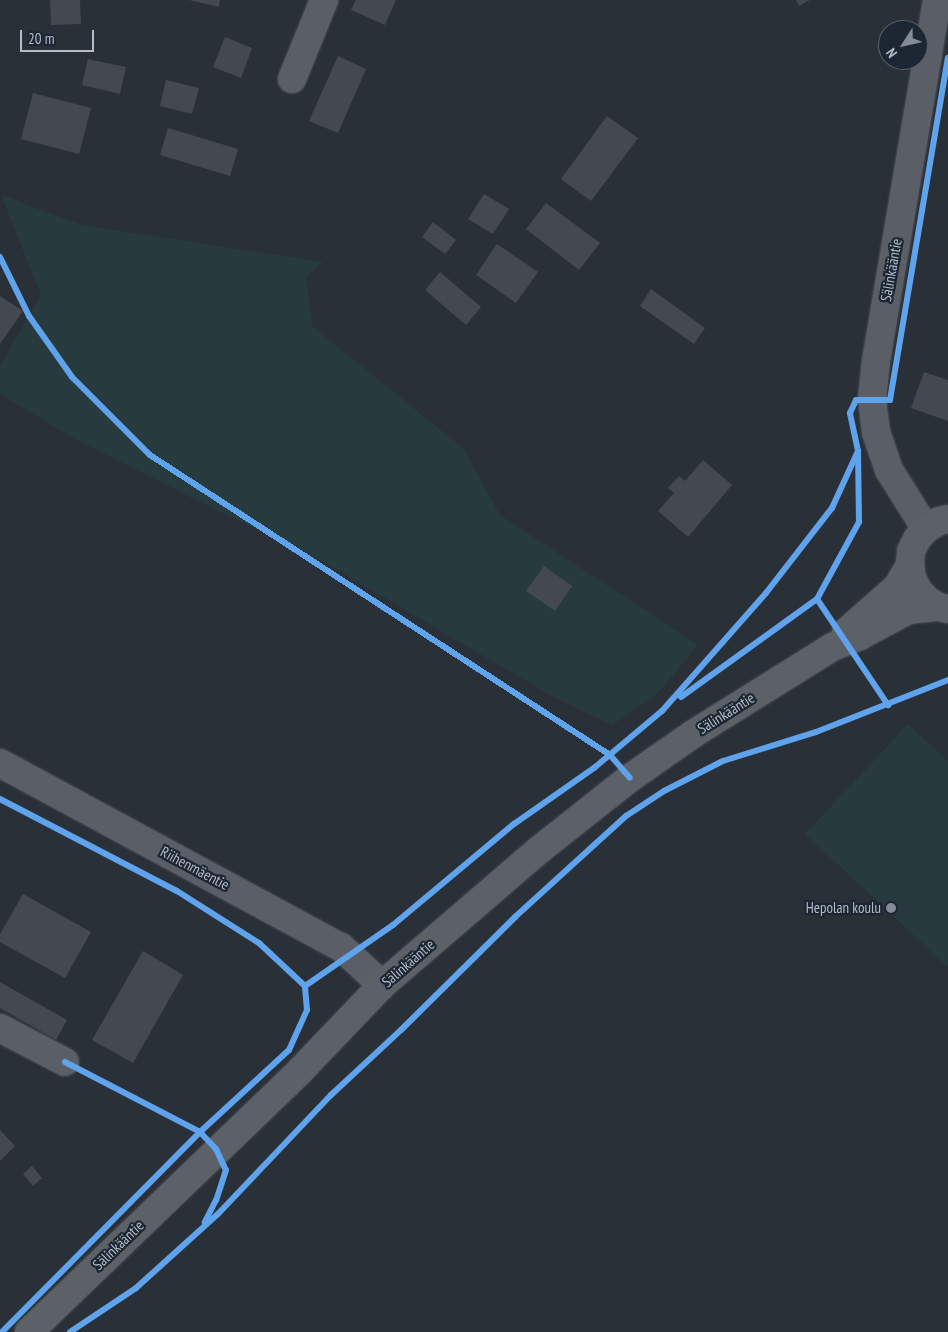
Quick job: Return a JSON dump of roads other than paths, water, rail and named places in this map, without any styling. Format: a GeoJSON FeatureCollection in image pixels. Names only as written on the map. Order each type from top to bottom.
{"type":"FeatureCollection","features":[{"type":"Feature","properties":{"kind":"main road"},"geometry":{"type":"LineString","coordinates":[[937,524],[917,539],[912,551],[910,565],[912,578],[918,590],[943,608]]}},
{"type":"Feature","properties":{"kind":"main road","name":"Sälinkääntie"},"geometry":{"type":"LineString","coordinates":[[832,647],[896,587],[910,565]]}},
{"type":"Feature","properties":{"kind":"main road","name":"Sälinkääntie"},"geometry":{"type":"LineString","coordinates":[[33,1328],[299,1072],[382,985],[539,850],[630,778],[693,734],[832,647],[860,636],[908,610],[943,608]]}},
{"type":"Feature","properties":{"kind":"street"},"geometry":{"type":"LineString","coordinates":[[292,80],[324,0]]}},
{"type":"Feature","properties":{"kind":"street","name":"Sälinkääntie"},"geometry":{"type":"LineString","coordinates":[[937,0],[876,362],[872,400],[876,432],[889,470],[937,524]]}},
{"type":"Feature","properties":{"kind":"street","name":"Riihenmäentie"},"geometry":{"type":"LineString","coordinates":[[0,763],[341,947],[382,985]]}},
{"type":"Feature","properties":{"kind":"street"},"geometry":{"type":"LineString","coordinates":[[0,1028],[65,1062]]}},
{"type":"Feature","properties":{"kind":"place","name":"Hepolan koulu"},"geometry":{"type":"Point","coordinates":[891,908]}}]}
